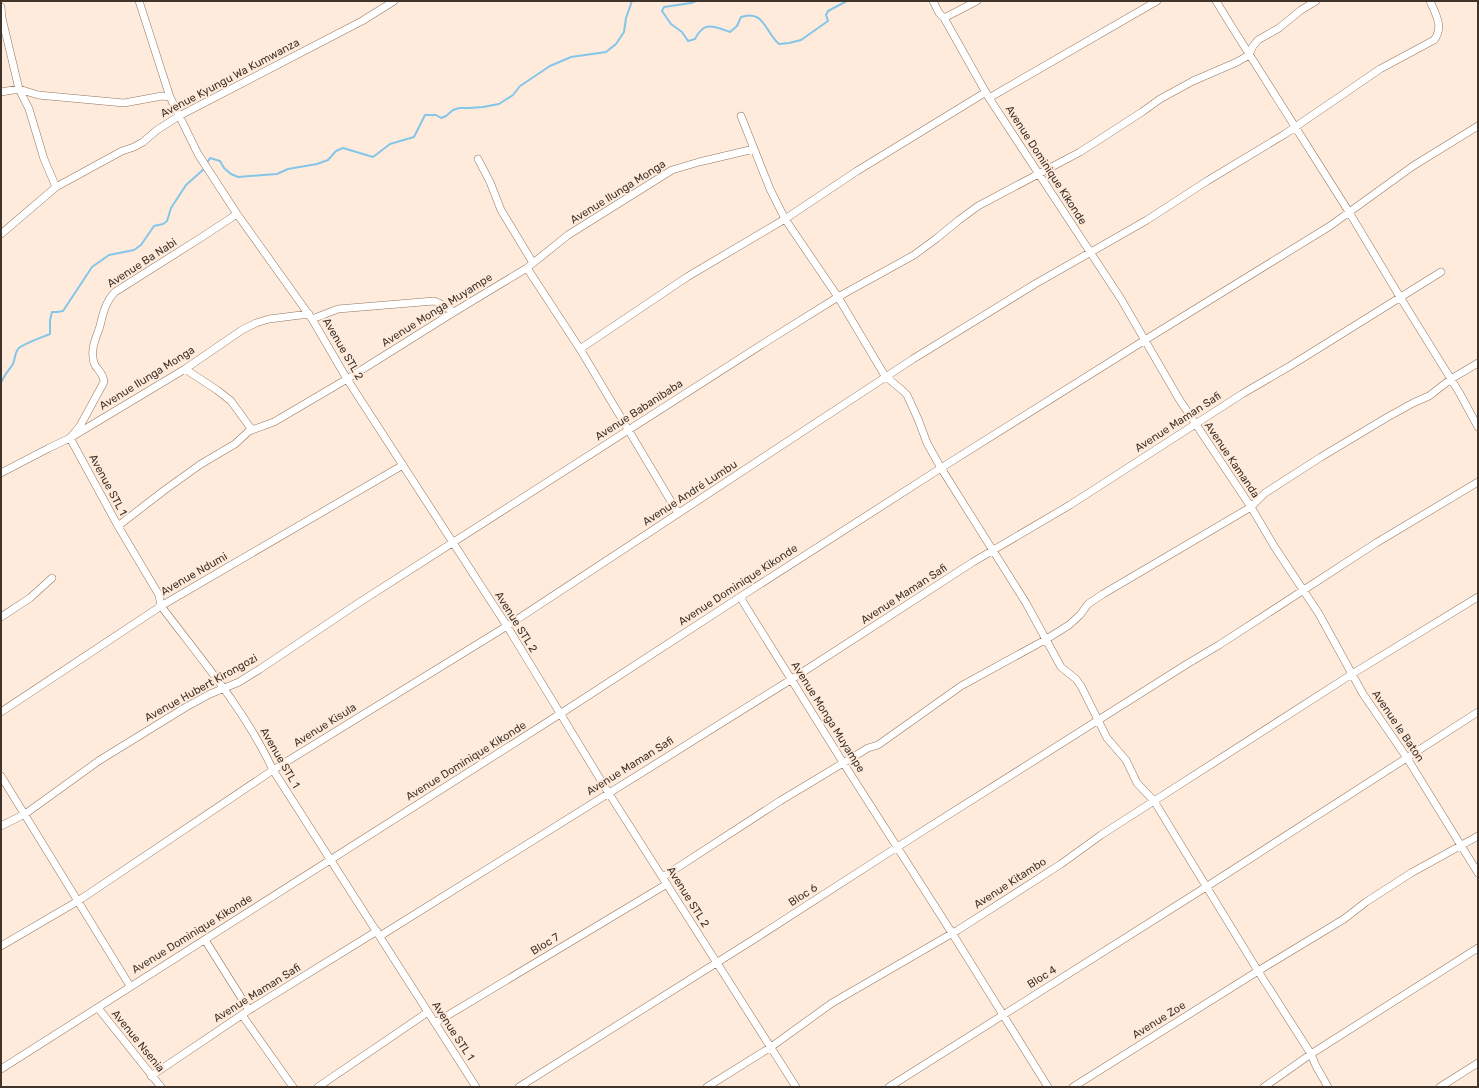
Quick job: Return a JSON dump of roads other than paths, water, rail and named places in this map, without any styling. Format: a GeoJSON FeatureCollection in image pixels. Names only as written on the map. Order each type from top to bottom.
{"type":"FeatureCollection","features":[{"type":"Feature","properties":{"kind":"street"},"geometry":{"type":"LineString","coordinates":[[139,1],[170,97],[179,116]]}},
{"type":"Feature","properties":{"kind":"street","name":"Avenue Kyungu Wa Kumwanza"},"geometry":{"type":"LineString","coordinates":[[1,234],[56,187],[122,151],[142,142],[179,116],[362,21],[394,1]]}},
{"type":"Feature","properties":{"kind":"street","name":"Avenue Dominique Kikonde"},"geometry":{"type":"LineString","coordinates":[[933,1],[987,95],[1121,299],[1145,340]]}},
{"type":"Feature","properties":{"kind":"street"},"geometry":{"type":"LineString","coordinates":[[944,18],[977,1]]}},
{"type":"Feature","properties":{"kind":"street"},"geometry":{"type":"LineString","coordinates":[[580,349],[687,277],[785,219],[857,171],[987,95],[1157,1]]}},
{"type":"Feature","properties":{"kind":"street"},"geometry":{"type":"LineString","coordinates":[[1216,1],[1349,212],[1478,427]]}},
{"type":"Feature","properties":{"kind":"street"},"geometry":{"type":"LineString","coordinates":[[1249,55],[1253,46],[1258,40],[1279,28],[1316,1]]}},
{"type":"Feature","properties":{"kind":"street","name":"Avenue André Lumbu"},"geometry":{"type":"LineString","coordinates":[[507,626],[885,376],[961,328],[1146,220],[1207,180],[1295,128],[1380,69],[1434,40],[1439,32],[1440,26],[1430,1]]}},
{"type":"Feature","properties":{"kind":"street"},"geometry":{"type":"LineString","coordinates":[[1,7],[2,18],[19,88],[29,109],[44,159],[56,187]]}},
{"type":"Feature","properties":{"kind":"street","name":"Avenue Babanibaba"},"geometry":{"type":"LineString","coordinates":[[453,544],[838,297],[914,254],[978,206],[1086,148],[1160,99],[1193,81],[1216,72],[1249,55]]}},
{"type":"Feature","properties":{"kind":"street"},"geometry":{"type":"LineString","coordinates":[[1,92],[19,88],[38,96],[124,103],[162,96],[170,97]]}},
{"type":"Feature","properties":{"kind":"street","name":"Avenue STL 2"},"geometry":{"type":"LineString","coordinates":[[179,116],[210,174],[310,316],[347,379],[507,626],[608,792],[796,1087]]}},
{"type":"Feature","properties":{"kind":"street"},"geometry":{"type":"LineString","coordinates":[[741,116],[770,189],[785,219],[838,297],[885,376],[907,395],[927,443],[941,468],[1033,615],[1045,640],[1062,667],[1076,679],[1081,686],[1107,738],[1126,760],[1137,782],[1154,800],[1258,971],[1312,1054],[1316,1066],[1328,1087]]}},
{"type":"Feature","properties":{"kind":"street","name":"Avenue Dominique Kikonde"},"geometry":{"type":"LineString","coordinates":[[1,1069],[560,714],[941,468],[1324,230],[1413,166],[1478,126]]}},
{"type":"Feature","properties":{"kind":"street","name":"Avenue Ilunga Monga"},"geometry":{"type":"LineString","coordinates":[[527,268],[568,236],[672,170],[754,149]]}},
{"type":"Feature","properties":{"kind":"street"},"geometry":{"type":"LineString","coordinates":[[478,159],[490,182],[501,210],[533,263]]}},
{"type":"Feature","properties":{"kind":"street","name":"Avenue Ba Nabi"},"geometry":{"type":"LineString","coordinates":[[70,438],[80,426],[104,382],[103,374],[95,364],[92,352],[95,336],[109,298],[114,292],[202,238],[237,214]]}},
{"type":"Feature","properties":{"kind":"street"},"geometry":{"type":"LineString","coordinates":[[527,268],[580,349],[678,513]]}},
{"type":"Feature","properties":{"kind":"street","name":"Avenue Monga Muyampe"},"geometry":{"type":"LineString","coordinates":[[118,526],[166,489],[201,464],[234,444],[249,431],[274,422],[347,379],[527,268]]}},
{"type":"Feature","properties":{"kind":"street","name":"Avenue Maman Safi"},"geometry":{"type":"LineString","coordinates":[[151,1076],[249,1010],[378,934],[792,679],[973,562],[1070,505],[1195,424],[1441,272]]}},
{"type":"Feature","properties":{"kind":"street","name":"Avenue Ilunga Monga"},"geometry":{"type":"LineString","coordinates":[[1,473],[70,438],[185,369],[242,330],[256,323],[269,319],[310,316],[338,309],[434,302],[439,303],[454,312]]}},
{"type":"Feature","properties":{"kind":"street","name":"Avenue Kamanda"},"geometry":{"type":"LineString","coordinates":[[1145,340],[1179,399],[1251,507],[1303,591]]}},
{"type":"Feature","properties":{"kind":"street","name":"Bloc 7"},"geometry":{"type":"LineString","coordinates":[[435,1023],[665,881],[780,800],[844,764],[868,748],[878,745],[961,686],[1045,640],[1076,620],[1088,604],[1103,594],[1251,507],[1265,493],[1321,457],[1386,418],[1429,396],[1478,363]]}},
{"type":"Feature","properties":{"kind":"street"},"geometry":{"type":"LineString","coordinates":[[185,369],[231,401],[252,430]]}},
{"type":"Feature","properties":{"kind":"street"},"geometry":{"type":"LineString","coordinates":[[172,376],[193,375]]}},
{"type":"Feature","properties":{"kind":"street","name":"Avenue STL 1"},"geometry":{"type":"LineString","coordinates":[[70,438],[158,595],[161,606],[224,688],[264,750],[273,770],[476,1087]]}},
{"type":"Feature","properties":{"kind":"street","name":"Avenue Ndumi"},"geometry":{"type":"LineString","coordinates":[[1,712],[161,606],[403,465]]}},
{"type":"Feature","properties":{"kind":"street","name":"Bloc 6"},"geometry":{"type":"LineString","coordinates":[[519,1087],[1219,645],[1376,543],[1478,482]]}},
{"type":"Feature","properties":{"kind":"street","name":"Avenue Hubert Kirongozi"},"geometry":{"type":"LineString","coordinates":[[1,826],[24,814],[113,752],[186,707],[238,682],[260,669],[360,602],[453,544]]}},
{"type":"Feature","properties":{"kind":"street"},"geometry":{"type":"LineString","coordinates":[[1,617],[30,598],[52,578]]}},
{"type":"Feature","properties":{"kind":"street","name":"Avenue le Baton"},"geometry":{"type":"LineString","coordinates":[[1303,591],[1319,614],[1363,694],[1407,758],[1478,873]]}},
{"type":"Feature","properties":{"kind":"street","name":"Avenue Monga Muyampe"},"geometry":{"type":"LineString","coordinates":[[740,597],[1048,1087]]}},
{"type":"Feature","properties":{"kind":"street","name":"Avenue Kitambo"},"geometry":{"type":"LineString","coordinates":[[707,1087],[771,1046],[832,1003],[952,933],[1061,864],[1101,835],[1154,800],[1352,674],[1478,597]]}},
{"type":"Feature","properties":{"kind":"street","name":"Avenue Kisula"},"geometry":{"type":"LineString","coordinates":[[1,946],[78,901],[273,770],[507,626]]}},
{"type":"Feature","properties":{"kind":"street","name":"Bloc 4"},"geometry":{"type":"LineString","coordinates":[[889,1087],[1206,887],[1478,712]]}},
{"type":"Feature","properties":{"kind":"street"},"geometry":{"type":"LineString","coordinates":[[1,776],[130,986]]}},
{"type":"Feature","properties":{"kind":"street","name":"Avenue Zoe"},"geometry":{"type":"LineString","coordinates":[[1072,1087],[1344,919],[1366,902],[1411,872],[1478,836]]}},
{"type":"Feature","properties":{"kind":"street"},"geometry":{"type":"LineString","coordinates":[[205,940],[249,1010]]}},
{"type":"Feature","properties":{"kind":"street"},"geometry":{"type":"LineString","coordinates":[[1264,1087],[1312,1054],[1478,948]]}},
{"type":"Feature","properties":{"kind":"street","name":"Avenue Nsenia"},"geometry":{"type":"LineString","coordinates":[[98,1008],[161,1087]]}},
{"type":"Feature","properties":{"kind":"street"},"geometry":{"type":"LineString","coordinates":[[318,1087],[428,1012]]}},
{"type":"Feature","properties":{"kind":"street"},"geometry":{"type":"LineString","coordinates":[[242,1015],[293,1087]]}},
{"type":"Feature","properties":{"kind":"street"},"geometry":{"type":"LineString","coordinates":[[1440,1087],[1478,1063]]}},
{"type":"Feature","properties":{"kind":"waterway"},"geometry":{"type":"LineString","coordinates":[[207,163],[210,158],[220,161],[224,168],[231,174],[238,177],[277,174],[288,169],[317,164],[328,160],[336,151],[343,148],[373,157],[390,144],[414,137],[425,115],[436,115],[441,118],[459,108],[483,107],[499,104],[513,95],[520,86],[550,66],[571,57],[606,52],[616,44],[624,32],[626,18],[632,1]]}},
{"type":"Feature","properties":{"kind":"waterway"},"geometry":{"type":"LineString","coordinates":[[696,1],[664,7],[662,11],[671,24],[682,32],[688,41],[695,39],[702,29],[710,26],[730,32],[737,26],[741,17],[749,15],[755,16],[759,19],[779,44],[801,40],[828,21],[826,15],[828,11],[847,1]]}},
{"type":"Feature","properties":{"kind":"waterway"},"geometry":{"type":"LineString","coordinates":[[1,383],[13,364],[18,349],[50,334],[50,320],[52,312],[63,311],[92,267],[109,255],[134,250],[141,245],[154,226],[163,224],[167,221],[171,208],[186,185],[204,169]]}}]}
